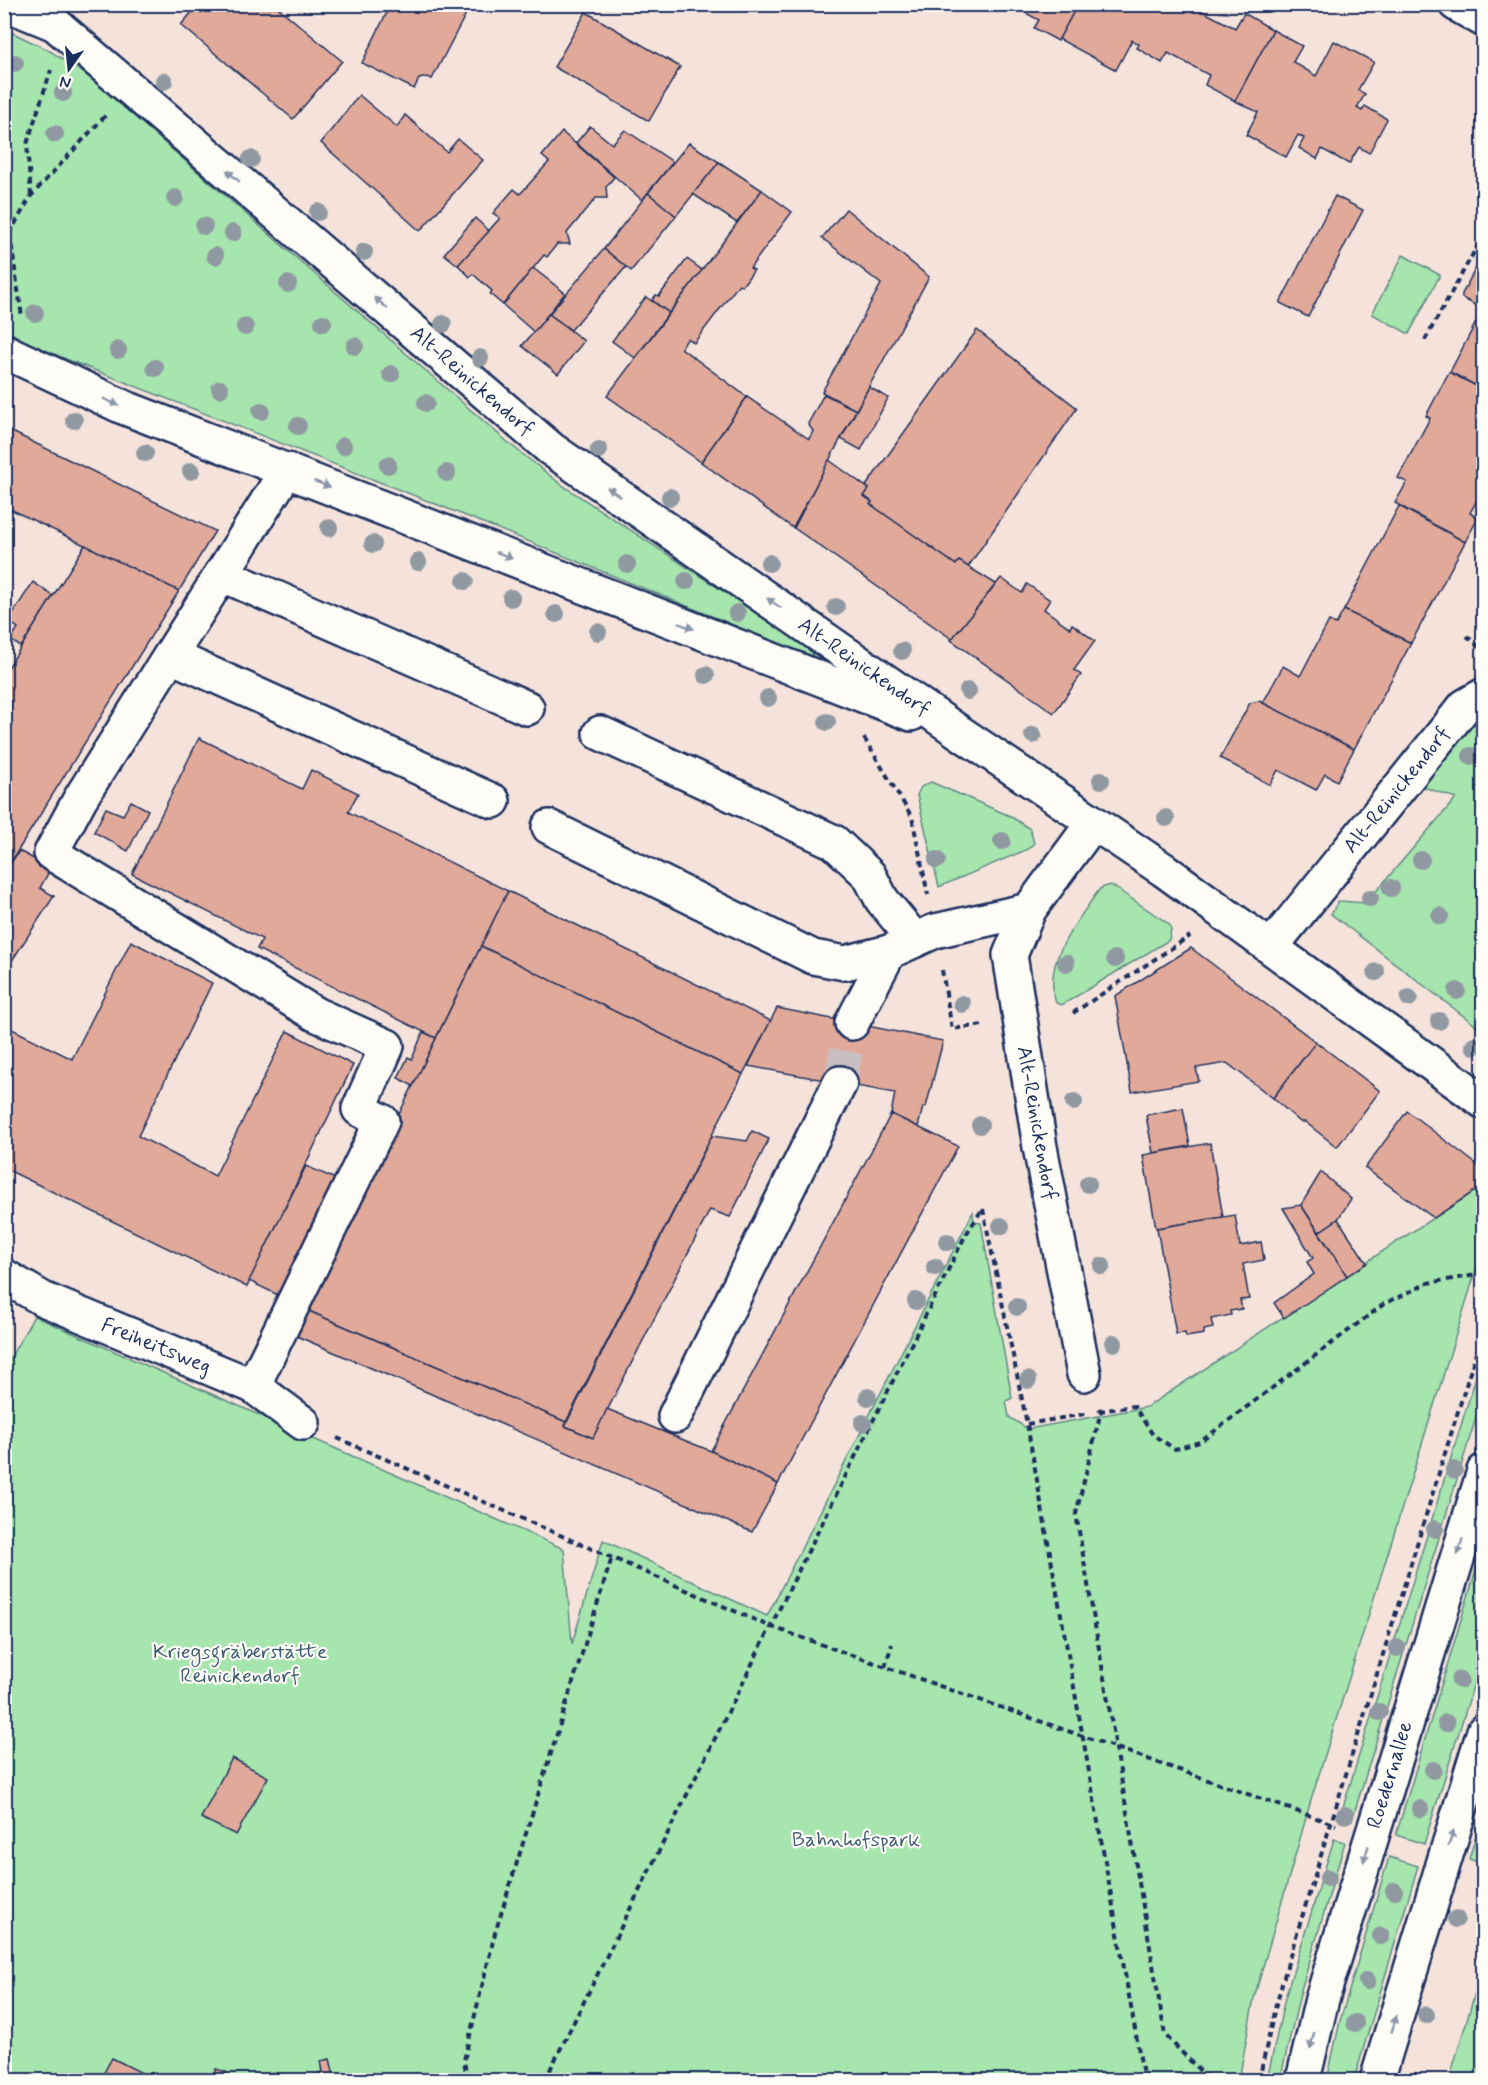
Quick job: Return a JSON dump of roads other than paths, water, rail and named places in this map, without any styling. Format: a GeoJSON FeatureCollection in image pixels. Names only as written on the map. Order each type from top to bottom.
{"type":"FeatureCollection","features":[{"type":"Feature","properties":{"kind":"street","name":"Alt-Reinickendorf"},"geometry":{"type":"LineString","coordinates":[[6,4],[55,24],[69,35],[551,449],[1271,947],[1484,1102]]}},
{"type":"Feature","properties":{"kind":"street"},"geometry":{"type":"LineString","coordinates":[[1456,4],[1484,20]]}},
{"type":"Feature","properties":{"kind":"street","name":"Alt-Reinickendorf"},"geometry":{"type":"LineString","coordinates":[[17,358],[123,407],[959,732]]}},
{"type":"Feature","properties":{"kind":"street"},"geometry":{"type":"LineString","coordinates":[[253,1386],[382,1121],[359,1109],[387,1046],[315,1014],[51,854],[80,799],[287,470]]}},
{"type":"Feature","properties":{"kind":"street"},"geometry":{"type":"LineString","coordinates":[[221,574],[527,708]]}},
{"type":"Feature","properties":{"kind":"street"},"geometry":{"type":"LineString","coordinates":[[171,656],[493,801]]}},
{"type":"Feature","properties":{"kind":"street","name":"Alt-Reinickendorf"},"geometry":{"type":"LineString","coordinates":[[1271,947],[1465,706],[1484,695]]}},
{"type":"Feature","properties":{"kind":"street"},"geometry":{"type":"LineString","coordinates":[[600,733],[834,842],[869,875],[882,900],[913,941]]}},
{"type":"Feature","properties":{"kind":"street","name":"Alt-Reinickendorf"},"geometry":{"type":"LineString","coordinates":[[1084,1374],[1040,1147],[1010,955],[1029,910],[1093,823]]}},
{"type":"Feature","properties":{"kind":"street"},"geometry":{"type":"LineString","coordinates":[[549,827],[813,957],[845,963],[913,941],[1029,910]]}},
{"type":"Feature","properties":{"kind":"street"},"geometry":{"type":"LineString","coordinates":[[852,1023],[913,941]]}},
{"type":"Feature","properties":{"kind":"street"},"geometry":{"type":"LineString","coordinates":[[675,1416],[840,1083]]}},
{"type":"Feature","properties":{"kind":"street","name":"Freiheitsweg"},"geometry":{"type":"LineString","coordinates":[[4,1276],[43,1299],[253,1386],[303,1423]]}},
{"type":"Feature","properties":{"kind":"street","name":"Roedernallee"},"geometry":{"type":"LineString","coordinates":[[1303,2080],[1322,1999],[1484,1471]]}},
{"type":"Feature","properties":{"kind":"street"},"geometry":{"type":"LineString","coordinates":[[1377,2080],[1484,1731]]}},
{"type":"Feature","properties":{"kind":"tunnel"},"geometry":{"type":"LineString","coordinates":[[840,1083],[852,1023]]}},
{"type":"Feature","properties":{"kind":"park label","name":"Kriegsgräberstätte Reinickendorf"},"geometry":{"type":"Point","coordinates":[240,1664]}},
{"type":"Feature","properties":{"kind":"park label","name":"Bahnhofspark"},"geometry":{"type":"Point","coordinates":[856,1840]}}]}
